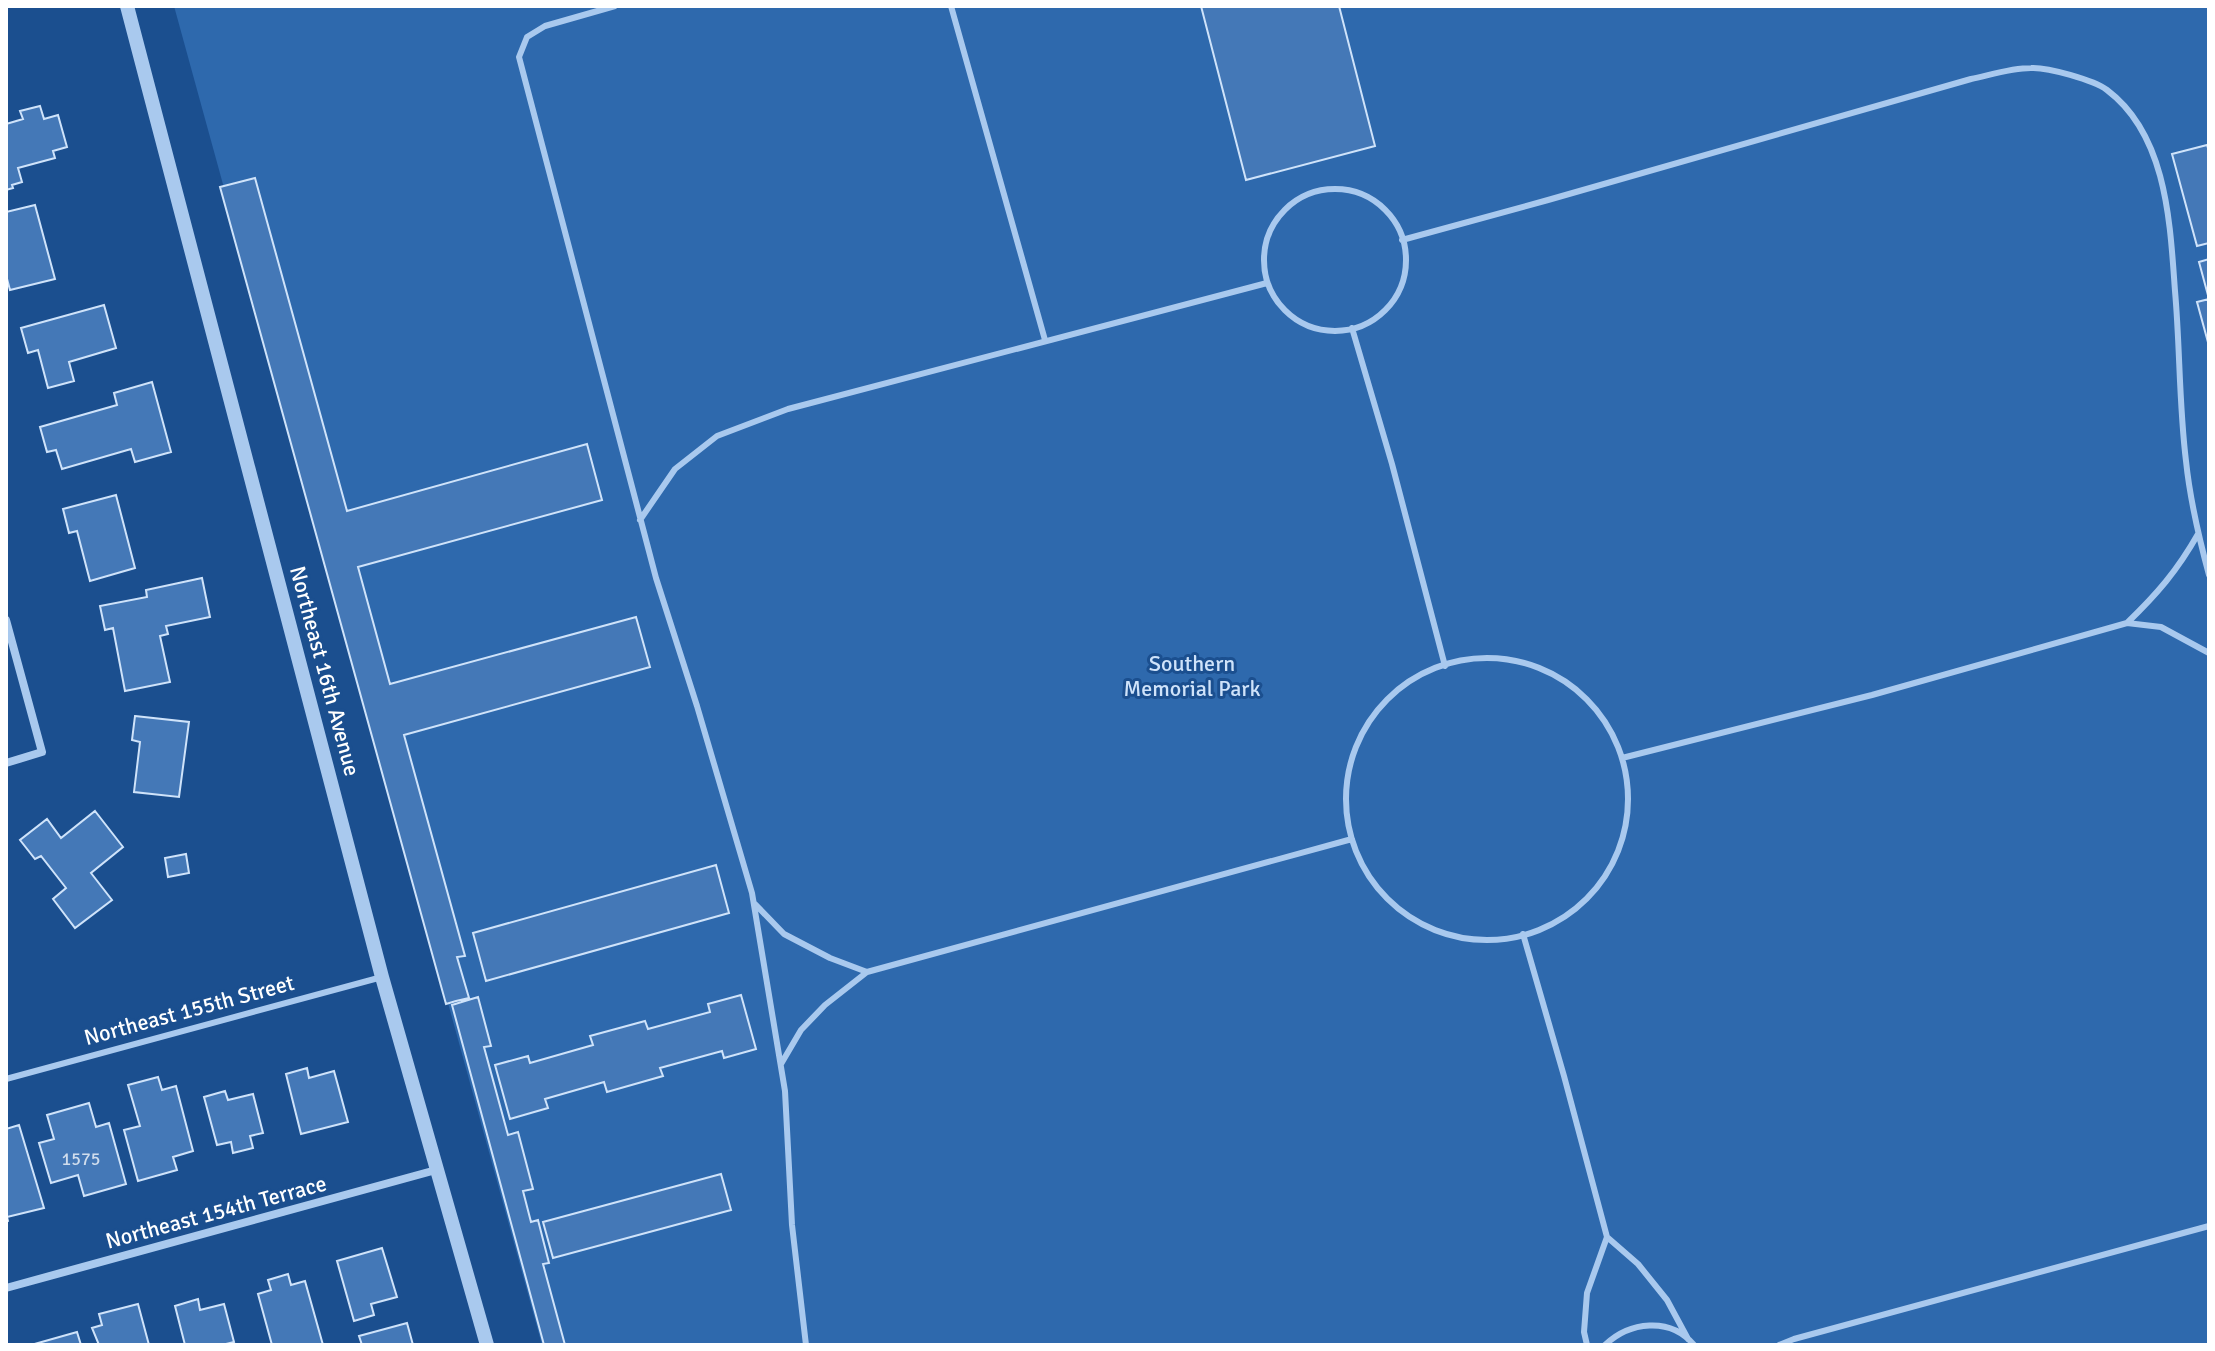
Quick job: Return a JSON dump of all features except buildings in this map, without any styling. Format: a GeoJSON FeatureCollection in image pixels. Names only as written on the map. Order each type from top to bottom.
{"type":"FeatureCollection","features":[{"type":"Feature","properties":{"kind":"street","name":"Northeast 16th Avenue"},"geometry":{"type":"LineString","coordinates":[[127,6],[382,977],[487,1345]]}},
{"type":"Feature","properties":{"kind":"street"},"geometry":{"type":"LineString","coordinates":[[6,620],[42,752],[6,763]]}},
{"type":"Feature","properties":{"kind":"street","name":"Northeast 154th Terrace"},"geometry":{"type":"LineString","coordinates":[[6,1288],[436,1170]]}},
{"type":"Feature","properties":{"kind":"lane"},"geometry":{"type":"LineString","coordinates":[[615,6],[545,26],[527,37],[519,57],[656,578],[754,903],[785,1091],[792,1225],[806,1345]]}},
{"type":"Feature","properties":{"kind":"lane"},"geometry":{"type":"LineString","coordinates":[[951,6],[1045,340]]}},
{"type":"Feature","properties":{"kind":"lane"},"geometry":{"type":"LineString","coordinates":[[1402,240],[1971,79],[2033,67],[2074,76],[2105,88],[2133,115],[2148,142],[2160,176],[2170,225],[2186,461],[2198,534],[2209,575]]}},
{"type":"Feature","properties":{"kind":"lane"},"geometry":{"type":"LineString","coordinates":[[1342,189],[1365,195],[1385,209],[1399,228],[1406,251],[1405,275],[1396,296],[1381,314],[1362,326],[1339,331],[1316,328],[1295,319],[1278,303],[1267,283],[1263,260],[1267,237],[1278,216],[1296,200],[1318,191],[1342,189]]}},
{"type":"Feature","properties":{"kind":"lane"},"geometry":{"type":"LineString","coordinates":[[640,520],[675,469],[717,436],[788,409],[1267,283]]}},
{"type":"Feature","properties":{"kind":"lane"},"geometry":{"type":"LineString","coordinates":[[1352,328],[1392,464],[1445,666]]}},
{"type":"Feature","properties":{"kind":"lane"},"geometry":{"type":"LineString","coordinates":[[2127,623],[2158,593],[2181,564],[2198,534]]}},
{"type":"Feature","properties":{"kind":"lane"},"geometry":{"type":"LineString","coordinates":[[1622,758],[1872,695],[2127,623],[2161,627],[2209,653]]}},
{"type":"Feature","properties":{"kind":"lane"},"geometry":{"type":"LineString","coordinates":[[1470,659],[1513,660],[1553,674],[1588,699],[1613,733],[1627,773],[1628,819],[1615,863],[1587,900],[1550,927],[1505,940],[1459,938],[1416,922],[1380,893],[1356,854],[1345,809],[1349,767],[1365,727],[1393,694],[1428,671],[1445,666],[1470,659]]}},
{"type":"Feature","properties":{"kind":"lane"},"geometry":{"type":"LineString","coordinates":[[781,1064],[801,1030],[825,1005],[867,972],[1352,839]]}},
{"type":"Feature","properties":{"kind":"lane"},"geometry":{"type":"LineString","coordinates":[[754,903],[784,934],[830,958],[867,972]]}},
{"type":"Feature","properties":{"kind":"lane"},"geometry":{"type":"LineString","coordinates":[[1523,934],[1607,1237],[1638,1264],[1667,1300],[1691,1342]]}},
{"type":"Feature","properties":{"kind":"lane","name":"Northeast 155th Street"},"geometry":{"type":"LineString","coordinates":[[6,1079],[382,977]]}},
{"type":"Feature","properties":{"kind":"lane"},"geometry":{"type":"LineString","coordinates":[[1779,1345],[2209,1226]]}},
{"type":"Feature","properties":{"kind":"lane"},"geometry":{"type":"LineString","coordinates":[[1587,1345],[1584,1332],[1587,1293],[1607,1237]]}},
{"type":"Feature","properties":{"kind":"lane"},"geometry":{"type":"LineString","coordinates":[[1605,1345],[1632,1327],[1652,1325],[1671,1329],[1691,1342]]}},
{"type":"Feature","properties":{"kind":"green space","name":"Southern Memorial Park"},"geometry":{"type":"Polygon","coordinates":[[[174,6],[2209,6],[2209,1345],[542,1345],[174,6]]]}}]}
